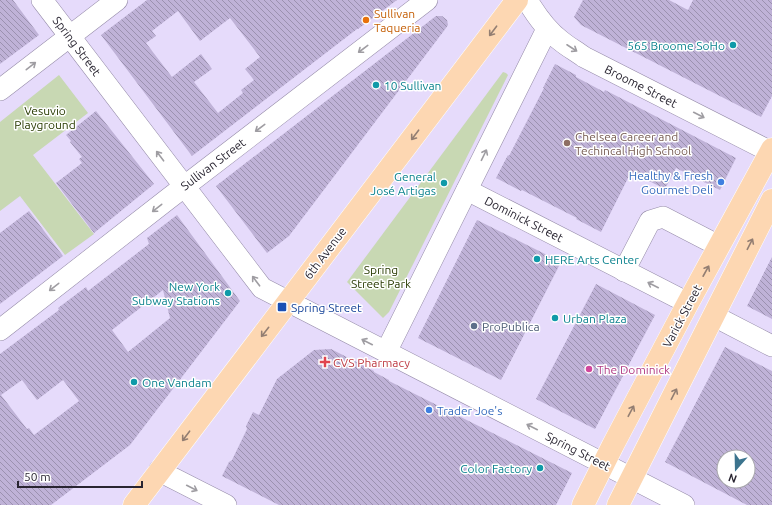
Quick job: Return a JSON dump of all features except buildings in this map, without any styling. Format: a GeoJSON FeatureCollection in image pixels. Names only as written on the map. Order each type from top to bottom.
{"type":"FeatureCollection","features":[{"type":"Feature","properties":{"kind":"main road","name":"6th Avenue"},"geometry":{"type":"LineString","coordinates":[[134,505],[517,0]]}},
{"type":"Feature","properties":{"kind":"main road","name":"Varick Street"},"geometry":{"type":"LineString","coordinates":[[583,505],[688,303],[771,151]]}},
{"type":"Feature","properties":{"kind":"main road"},"geometry":{"type":"LineString","coordinates":[[618,505],[772,200]]}},
{"type":"Feature","properties":{"kind":"street","name":"Spring Street"},"geometry":{"type":"LineString","coordinates":[[42,0],[262,288],[684,505]]}},
{"type":"Feature","properties":{"kind":"street"},"geometry":{"type":"LineString","coordinates":[[0,90],[117,0]]}},
{"type":"Feature","properties":{"kind":"street","name":"Sullivan Street"},"geometry":{"type":"LineString","coordinates":[[0,330],[427,0]]}},
{"type":"Feature","properties":{"kind":"street","name":"Broome Street"},"geometry":{"type":"LineString","coordinates":[[527,0],[547,29],[560,41],[584,57],[771,151]]}},
{"type":"Feature","properties":{"kind":"street"},"geometry":{"type":"LineString","coordinates":[[386,352],[547,29]]}},
{"type":"Feature","properties":{"kind":"street","name":"Dominick Street"},"geometry":{"type":"LineString","coordinates":[[467,190],[688,303]]}},
{"type":"Feature","properties":{"kind":"street"},"geometry":{"type":"LineString","coordinates":[[624,270],[650,221],[663,217],[720,246]]}},
{"type":"Feature","properties":{"kind":"street"},"geometry":{"type":"LineString","coordinates":[[714,316],[772,346]]}},
{"type":"Feature","properties":{"kind":"street"},"geometry":{"type":"LineString","coordinates":[[159,471],[226,505]]}},
{"type":"Feature","properties":{"kind":"green space","name":"Spring Street Park"},"geometry":{"type":"Polygon","coordinates":[[[503,72],[508,75],[389,312],[383,318],[347,282],[503,72]]]}},
{"type":"Feature","properties":{"kind":"green space","name":"Vesuvio Playground"},"geometry":{"type":"Polygon","coordinates":[[[59,75],[88,113],[33,155],[94,234],[65,255],[20,196],[0,211],[0,122],[59,75]]]}},
{"type":"Feature","properties":{"kind":"place","name":"Sullivan Taqueria"},"geometry":{"type":"Point","coordinates":[366,20]}},
{"type":"Feature","properties":{"kind":"place","name":"565 Broome SoHo"},"geometry":{"type":"Point","coordinates":[733,45]}},
{"type":"Feature","properties":{"kind":"place","name":"10 Sullivan"},"geometry":{"type":"Point","coordinates":[376,85]}},
{"type":"Feature","properties":{"kind":"place","name":"Chelsea Career and Techincal High School"},"geometry":{"type":"Point","coordinates":[567,143]}},
{"type":"Feature","properties":{"kind":"place","name":"Healthy & Fresh Gourmet Deli"},"geometry":{"type":"Point","coordinates":[721,182]}},
{"type":"Feature","properties":{"kind":"place","name":"General José Artigas"},"geometry":{"type":"Point","coordinates":[444,183]}},
{"type":"Feature","properties":{"kind":"place","name":"HERE Arts Center"},"geometry":{"type":"Point","coordinates":[537,259]}},
{"type":"Feature","properties":{"kind":"place","name":"New York Subway Stations"},"geometry":{"type":"Point","coordinates":[228,293]}},
{"type":"Feature","properties":{"kind":"place","name":"Spring Street"},"geometry":{"type":"Point","coordinates":[282,307]}},
{"type":"Feature","properties":{"kind":"place","name":"Urban Plaza"},"geometry":{"type":"Point","coordinates":[555,318]}},
{"type":"Feature","properties":{"kind":"place","name":"ProPublica"},"geometry":{"type":"Point","coordinates":[474,326]}},
{"type":"Feature","properties":{"kind":"place","name":"CVS Pharmacy"},"geometry":{"type":"Point","coordinates":[325,362]}},
{"type":"Feature","properties":{"kind":"place","name":"The Dominick"},"geometry":{"type":"Point","coordinates":[589,369]}},
{"type":"Feature","properties":{"kind":"place","name":"One Vandam"},"geometry":{"type":"Point","coordinates":[134,382]}},
{"type":"Feature","properties":{"kind":"place","name":"Trader Joe's"},"geometry":{"type":"Point","coordinates":[429,410]}},
{"type":"Feature","properties":{"kind":"place","name":"Color Factory"},"geometry":{"type":"Point","coordinates":[540,468]}}]}
